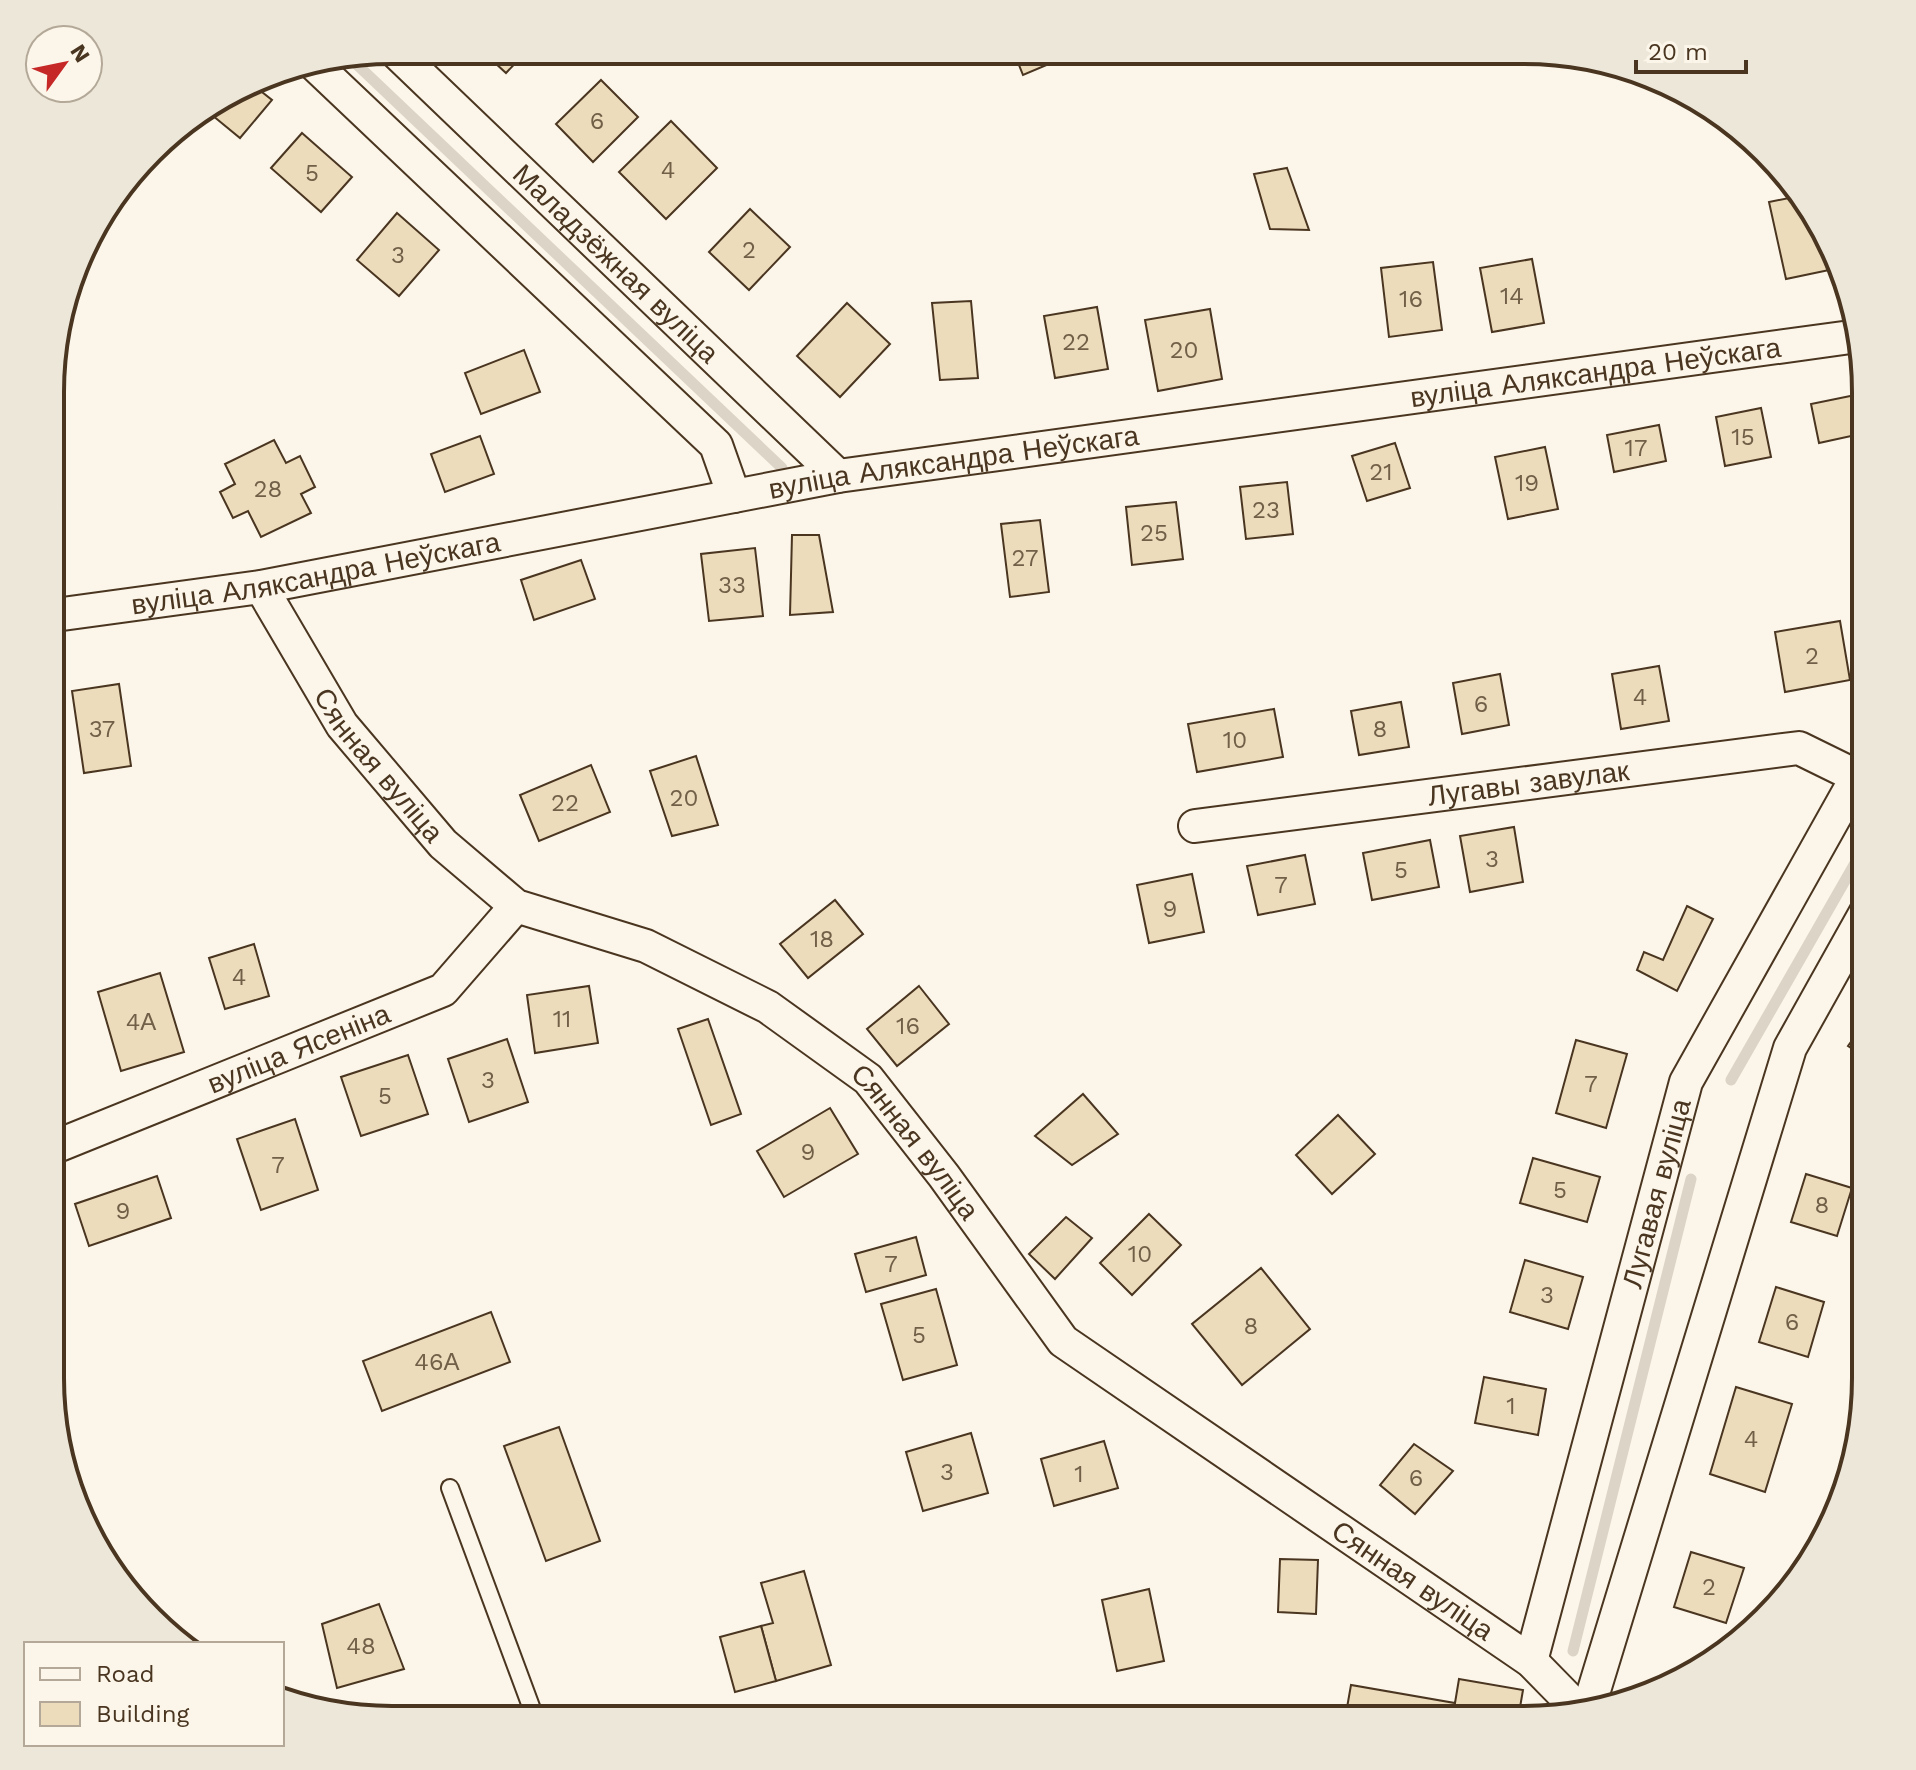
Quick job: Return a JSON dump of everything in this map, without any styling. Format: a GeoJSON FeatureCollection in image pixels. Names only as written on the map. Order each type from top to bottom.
{"type":"FeatureCollection","features":[{"type":"Feature","properties":{"kind":"street","name":"Маладзёжная вуліца"},"geometry":{"type":"LineString","coordinates":[[409,64],[838,476]]}},
{"type":"Feature","properties":{"kind":"street"},"geometry":{"type":"LineString","coordinates":[[322,71],[716,445],[734,496]]}},
{"type":"Feature","properties":{"kind":"street","name":"вуліца Аляксандра Неўскага"},"geometry":{"type":"LineString","coordinates":[[64,614],[261,587],[838,476],[1847,337]]}},
{"type":"Feature","properties":{"kind":"street","name":"Сянная вуліца"},"geometry":{"type":"LineString","coordinates":[[261,587],[342,725],[443,844],[516,906],[646,946],[768,1007],[868,1079],[944,1176],[1063,1341],[1531,1661],[1571,1702]]}},
{"type":"Feature","properties":{"kind":"street","name":"Лугавы завулак"},"geometry":{"type":"LineString","coordinates":[[1195,826],[1799,748],[1852,766]]}},
{"type":"Feature","properties":{"kind":"street","name":"Лугавая вуліца"},"geometry":{"type":"LineString","coordinates":[[1531,1661],[1686,1082],[1852,785]]}},
{"type":"Feature","properties":{"kind":"street","name":"вуліца Ясеніна"},"geometry":{"type":"LineString","coordinates":[[64,1143],[443,990],[516,906]]}},
{"type":"Feature","properties":{"kind":"street"},"geometry":{"type":"LineString","coordinates":[[1591,1699],[1790,1048],[1852,937]]}},
{"type":"Feature","properties":{"kind":"lane"},"geometry":{"type":"LineString","coordinates":[[450,1488],[531,1706]]}},
{"type":"Feature","properties":{"kind":"building"},"geometry":{"type":"Polygon","coordinates":[[[496,64],[515,64],[506,73],[496,64]]]}},
{"type":"Feature","properties":{"kind":"building"},"geometry":{"type":"Polygon","coordinates":[[[1019,64],[1049,64],[1023,75],[1019,64]]]}},
{"type":"Feature","properties":{"kind":"building"},"geometry":{"type":"Polygon","coordinates":[[[601,80],[638,117],[593,162],[556,124],[601,80]]]}},
{"type":"Feature","properties":{"kind":"building"},"geometry":{"type":"Polygon","coordinates":[[[261,92],[272,100],[240,138],[214,117],[261,92]]]}},
{"type":"Feature","properties":{"kind":"building"},"geometry":{"type":"Polygon","coordinates":[[[671,121],[717,168],[666,219],[619,172],[671,121]]]}},
{"type":"Feature","properties":{"kind":"building"},"geometry":{"type":"Polygon","coordinates":[[[302,133],[352,177],[321,212],[271,168],[302,133]]]}},
{"type":"Feature","properties":{"kind":"building"},"geometry":{"type":"Polygon","coordinates":[[[1287,168],[1309,230],[1270,229],[1254,174],[1287,168]]]}},
{"type":"Feature","properties":{"kind":"building"},"geometry":{"type":"Polygon","coordinates":[[[1788,198],[1808,228],[1828,270],[1786,279],[1769,202],[1788,198]]]}},
{"type":"Feature","properties":{"kind":"building"},"geometry":{"type":"Polygon","coordinates":[[[750,209],[790,247],[749,290],[709,252],[750,209]]]}},
{"type":"Feature","properties":{"kind":"building"},"geometry":{"type":"Polygon","coordinates":[[[397,213],[439,250],[399,296],[357,260],[397,213]]]}},
{"type":"Feature","properties":{"kind":"building"},"geometry":{"type":"Polygon","coordinates":[[[1532,259],[1544,323],[1492,332],[1480,268],[1532,259]]]}},
{"type":"Feature","properties":{"kind":"building"},"geometry":{"type":"Polygon","coordinates":[[[1433,262],[1442,330],[1389,337],[1381,268],[1433,262]]]}},
{"type":"Feature","properties":{"kind":"building"},"geometry":{"type":"Polygon","coordinates":[[[971,301],[978,378],[940,380],[932,303],[971,301]]]}},
{"type":"Feature","properties":{"kind":"building"},"geometry":{"type":"Polygon","coordinates":[[[847,303],[890,344],[840,397],[797,356],[847,303]]]}},
{"type":"Feature","properties":{"kind":"building"},"geometry":{"type":"Polygon","coordinates":[[[1097,307],[1108,369],[1055,378],[1044,316],[1097,307]]]}},
{"type":"Feature","properties":{"kind":"building"},"geometry":{"type":"Polygon","coordinates":[[[1210,309],[1222,379],[1158,391],[1145,320],[1210,309]]]}},
{"type":"Feature","properties":{"kind":"building"},"geometry":{"type":"Polygon","coordinates":[[[524,350],[540,392],[481,414],[465,373],[524,350]]]}},
{"type":"Feature","properties":{"kind":"building"},"geometry":{"type":"Polygon","coordinates":[[[1852,396],[1852,436],[1819,443],[1811,404],[1852,396]]]}},
{"type":"Feature","properties":{"kind":"building"},"geometry":{"type":"Polygon","coordinates":[[[1761,408],[1771,457],[1725,466],[1716,417],[1761,408]]]}},
{"type":"Feature","properties":{"kind":"building"},"geometry":{"type":"Polygon","coordinates":[[[1659,425],[1666,461],[1614,472],[1607,435],[1659,425]]]}},
{"type":"Feature","properties":{"kind":"building"},"geometry":{"type":"Polygon","coordinates":[[[480,436],[494,474],[445,492],[431,454],[480,436]]]}},
{"type":"Feature","properties":{"kind":"building"},"geometry":{"type":"Polygon","coordinates":[[[274,440],[286,463],[300,456],[315,487],[301,494],[311,513],[261,537],[248,511],[233,518],[220,492],[235,484],[225,464],[274,440]]]}},
{"type":"Feature","properties":{"kind":"building"},"geometry":{"type":"Polygon","coordinates":[[[1395,443],[1410,488],[1367,501],[1352,456],[1395,443]]]}},
{"type":"Feature","properties":{"kind":"building"},"geometry":{"type":"Polygon","coordinates":[[[1545,447],[1558,509],[1508,519],[1495,457],[1545,447]]]}},
{"type":"Feature","properties":{"kind":"building"},"geometry":{"type":"Polygon","coordinates":[[[1287,482],[1293,534],[1246,539],[1240,487],[1287,482]]]}},
{"type":"Feature","properties":{"kind":"building"},"geometry":{"type":"Polygon","coordinates":[[[1176,502],[1183,559],[1132,565],[1126,507],[1176,502]]]}},
{"type":"Feature","properties":{"kind":"building"},"geometry":{"type":"Polygon","coordinates":[[[1040,520],[1049,592],[1010,597],[1001,524],[1040,520]]]}},
{"type":"Feature","properties":{"kind":"building"},"geometry":{"type":"Polygon","coordinates":[[[792,535],[819,535],[833,612],[790,615],[792,535]]]}},
{"type":"Feature","properties":{"kind":"building"},"geometry":{"type":"Polygon","coordinates":[[[755,548],[763,616],[709,621],[701,554],[755,548]]]}},
{"type":"Feature","properties":{"kind":"building"},"geometry":{"type":"Polygon","coordinates":[[[581,560],[595,599],[534,620],[521,580],[581,560]]]}},
{"type":"Feature","properties":{"kind":"building"},"geometry":{"type":"Polygon","coordinates":[[[1840,621],[1850,680],[1785,692],[1775,632],[1840,621]]]}},
{"type":"Feature","properties":{"kind":"building"},"geometry":{"type":"Polygon","coordinates":[[[1659,666],[1669,721],[1621,729],[1612,674],[1659,666]]]}},
{"type":"Feature","properties":{"kind":"building"},"geometry":{"type":"Polygon","coordinates":[[[1500,674],[1509,725],[1462,734],[1453,683],[1500,674]]]}},
{"type":"Feature","properties":{"kind":"building"},"geometry":{"type":"Polygon","coordinates":[[[119,684],[131,766],[84,773],[72,691],[119,684]]]}},
{"type":"Feature","properties":{"kind":"building"},"geometry":{"type":"Polygon","coordinates":[[[1401,702],[1409,747],[1359,755],[1351,711],[1401,702]]]}},
{"type":"Feature","properties":{"kind":"building"},"geometry":{"type":"Polygon","coordinates":[[[1274,709],[1283,757],[1197,772],[1188,724],[1274,709]]]}},
{"type":"Feature","properties":{"kind":"building"},"geometry":{"type":"Polygon","coordinates":[[[696,756],[718,825],[672,836],[650,771],[696,756]]]}},
{"type":"Feature","properties":{"kind":"building"},"geometry":{"type":"Polygon","coordinates":[[[591,765],[610,812],[539,841],[520,795],[591,765]]]}},
{"type":"Feature","properties":{"kind":"building"},"geometry":{"type":"Polygon","coordinates":[[[1514,827],[1523,882],[1470,892],[1460,836],[1514,827]]]}},
{"type":"Feature","properties":{"kind":"building"},"geometry":{"type":"Polygon","coordinates":[[[1430,840],[1439,887],[1372,900],[1363,853],[1430,840]]]}},
{"type":"Feature","properties":{"kind":"building"},"geometry":{"type":"Polygon","coordinates":[[[1305,855],[1315,904],[1258,915],[1247,866],[1305,855]]]}},
{"type":"Feature","properties":{"kind":"building"},"geometry":{"type":"Polygon","coordinates":[[[1192,874],[1204,932],[1149,943],[1137,885],[1192,874]]]}},
{"type":"Feature","properties":{"kind":"building"},"geometry":{"type":"Polygon","coordinates":[[[835,900],[863,934],[808,978],[780,944],[835,900]]]}},
{"type":"Feature","properties":{"kind":"building"},"geometry":{"type":"Polygon","coordinates":[[[1687,906],[1713,919],[1677,991],[1637,970],[1644,952],[1663,960],[1687,906]]]}},
{"type":"Feature","properties":{"kind":"building"},"geometry":{"type":"Polygon","coordinates":[[[254,944],[269,996],[225,1009],[209,958],[254,944]]]}},
{"type":"Feature","properties":{"kind":"building"},"geometry":{"type":"Polygon","coordinates":[[[160,973],[184,1052],[121,1071],[98,992],[160,973]]]}},
{"type":"Feature","properties":{"kind":"building"},"geometry":{"type":"Polygon","coordinates":[[[589,986],[598,1043],[535,1053],[527,995],[589,986]]]}},
{"type":"Feature","properties":{"kind":"building"},"geometry":{"type":"Polygon","coordinates":[[[919,986],[949,1024],[897,1066],[867,1029],[919,986]]]}},
{"type":"Feature","properties":{"kind":"building"},"geometry":{"type":"Polygon","coordinates":[[[708,1019],[741,1114],[711,1125],[678,1029],[708,1019]]]}},
{"type":"Feature","properties":{"kind":"building"},"geometry":{"type":"Polygon","coordinates":[[[507,1039],[528,1102],[469,1122],[448,1059],[507,1039]]]}},
{"type":"Feature","properties":{"kind":"building"},"geometry":{"type":"Polygon","coordinates":[[[1576,1040],[1627,1054],[1606,1128],[1556,1113],[1576,1040]]]}},
{"type":"Feature","properties":{"kind":"building"},"geometry":{"type":"Polygon","coordinates":[[[408,1055],[428,1114],[361,1136],[341,1077],[408,1055]]]}},
{"type":"Feature","properties":{"kind":"building"},"geometry":{"type":"Polygon","coordinates":[[[1083,1094],[1118,1134],[1072,1165],[1035,1136],[1083,1094]]]}},
{"type":"Feature","properties":{"kind":"building"},"geometry":{"type":"Polygon","coordinates":[[[830,1108],[858,1154],[784,1197],[757,1151],[830,1108]]]}},
{"type":"Feature","properties":{"kind":"building"},"geometry":{"type":"Polygon","coordinates":[[[1338,1115],[1375,1154],[1332,1194],[1296,1155],[1338,1115]]]}},
{"type":"Feature","properties":{"kind":"building"},"geometry":{"type":"Polygon","coordinates":[[[295,1119],[318,1190],[261,1210],[237,1139],[295,1119]]]}},
{"type":"Feature","properties":{"kind":"building"},"geometry":{"type":"Polygon","coordinates":[[[1533,1158],[1600,1177],[1587,1222],[1520,1203],[1533,1158]]]}},
{"type":"Feature","properties":{"kind":"building"},"geometry":{"type":"Polygon","coordinates":[[[1806,1174],[1852,1188],[1837,1236],[1791,1222],[1806,1174]]]}},
{"type":"Feature","properties":{"kind":"building"},"geometry":{"type":"Polygon","coordinates":[[[157,1176],[171,1218],[89,1246],[75,1204],[157,1176]]]}},
{"type":"Feature","properties":{"kind":"building"},"geometry":{"type":"Polygon","coordinates":[[[1149,1214],[1181,1245],[1132,1295],[1100,1263],[1149,1214]]]}},
{"type":"Feature","properties":{"kind":"building"},"geometry":{"type":"Polygon","coordinates":[[[1066,1217],[1092,1238],[1055,1279],[1029,1254],[1066,1217]]]}},
{"type":"Feature","properties":{"kind":"building"},"geometry":{"type":"Polygon","coordinates":[[[916,1237],[926,1275],[866,1292],[855,1254],[916,1237]]]}},
{"type":"Feature","properties":{"kind":"building"},"geometry":{"type":"Polygon","coordinates":[[[1525,1260],[1583,1277],[1568,1329],[1510,1312],[1525,1260]]]}},
{"type":"Feature","properties":{"kind":"building"},"geometry":{"type":"Polygon","coordinates":[[[1261,1268],[1310,1329],[1242,1385],[1192,1324],[1261,1268]]]}},
{"type":"Feature","properties":{"kind":"building"},"geometry":{"type":"Polygon","coordinates":[[[1776,1287],[1824,1302],[1808,1357],[1759,1342],[1776,1287]]]}},
{"type":"Feature","properties":{"kind":"building"},"geometry":{"type":"Polygon","coordinates":[[[936,1289],[957,1365],[903,1380],[881,1304],[936,1289]]]}},
{"type":"Feature","properties":{"kind":"building"},"geometry":{"type":"Polygon","coordinates":[[[491,1312],[510,1362],[382,1411],[363,1361],[491,1312]]]}},
{"type":"Feature","properties":{"kind":"building"},"geometry":{"type":"Polygon","coordinates":[[[1484,1377],[1546,1389],[1538,1435],[1475,1423],[1484,1377]]]}},
{"type":"Feature","properties":{"kind":"building"},"geometry":{"type":"Polygon","coordinates":[[[1736,1387],[1792,1404],[1765,1492],[1710,1474],[1736,1387]]]}},
{"type":"Feature","properties":{"kind":"building"},"geometry":{"type":"Polygon","coordinates":[[[559,1427],[600,1541],[546,1561],[504,1446],[559,1427]]]}},
{"type":"Feature","properties":{"kind":"building"},"geometry":{"type":"Polygon","coordinates":[[[971,1433],[988,1493],[923,1511],[906,1452],[971,1433]]]}},
{"type":"Feature","properties":{"kind":"building"},"geometry":{"type":"Polygon","coordinates":[[[1104,1441],[1118,1488],[1054,1506],[1041,1459],[1104,1441]]]}},
{"type":"Feature","properties":{"kind":"building"},"geometry":{"type":"Polygon","coordinates":[[[1414,1444],[1453,1471],[1415,1514],[1380,1485],[1414,1444]]]}},
{"type":"Feature","properties":{"kind":"building"},"geometry":{"type":"Polygon","coordinates":[[[1691,1552],[1744,1568],[1726,1623],[1674,1607],[1691,1552]]]}},
{"type":"Feature","properties":{"kind":"building"},"geometry":{"type":"Polygon","coordinates":[[[1280,1559],[1318,1560],[1316,1614],[1278,1612],[1280,1559]]]}},
{"type":"Feature","properties":{"kind":"building"},"geometry":{"type":"Polygon","coordinates":[[[804,1571],[831,1665],[776,1681],[761,1626],[773,1623],[761,1583],[804,1571]]]}},
{"type":"Feature","properties":{"kind":"building"},"geometry":{"type":"Polygon","coordinates":[[[1149,1589],[1164,1661],[1117,1671],[1102,1600],[1149,1589]]]}},
{"type":"Feature","properties":{"kind":"building"},"geometry":{"type":"Polygon","coordinates":[[[379,1604],[404,1669],[337,1688],[322,1624],[379,1604]]]}},
{"type":"Feature","properties":{"kind":"building"},"geometry":{"type":"Polygon","coordinates":[[[761,1626],[776,1681],[735,1692],[720,1637],[761,1626]]]}},
{"type":"Feature","properties":{"kind":"building"},"geometry":{"type":"Polygon","coordinates":[[[1459,1679],[1523,1690],[1520,1706],[1347,1706],[1351,1685],[1455,1703],[1459,1679]]]}},
{"type":"Feature","properties":{"kind":"waterway"},"geometry":{"type":"LineString","coordinates":[[359,66],[782,468]]}},
{"type":"Feature","properties":{"kind":"waterway"},"geometry":{"type":"LineString","coordinates":[[1731,1080],[1852,868]]}},
{"type":"Feature","properties":{"kind":"waterway"},"geometry":{"type":"LineString","coordinates":[[1573,1651],[1691,1179]]}}]}
